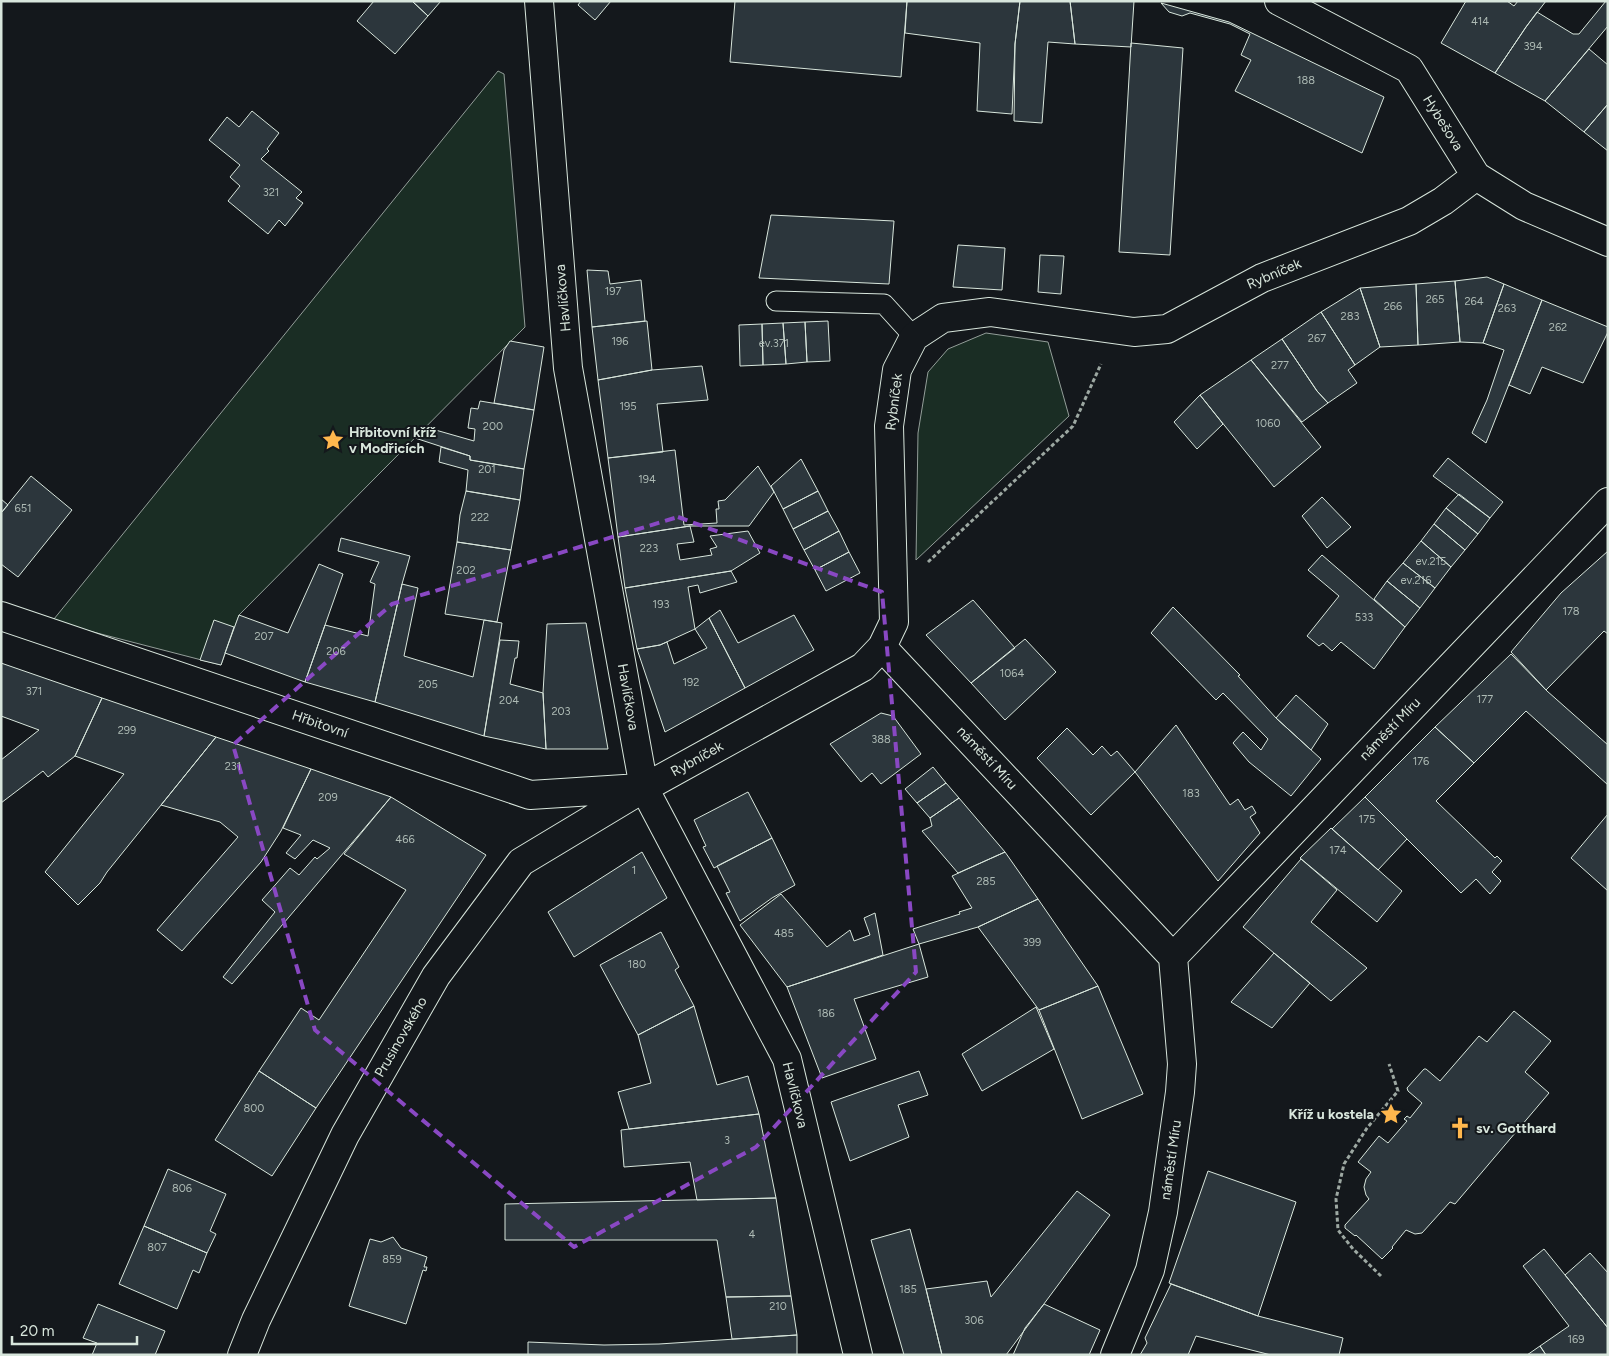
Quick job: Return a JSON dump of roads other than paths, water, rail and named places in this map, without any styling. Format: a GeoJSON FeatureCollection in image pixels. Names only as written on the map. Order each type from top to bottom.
{"type":"FeatureCollection","features":[{"type":"Feature","properties":{"kind":"street","name":"Havlíčkova"},"geometry":{"type":"LineString","coordinates":[[538,1],[568,368],[644,788],[787,1059],[858,1355]]}},
{"type":"Feature","properties":{"kind":"street","name":"Hybešova"},"geometry":{"type":"LineString","coordinates":[[1279,1],[1409,69],[1476,176],[1524,206],[1608,242]]}},
{"type":"Feature","properties":{"kind":"street","name":"Rybníček"},"geometry":{"type":"LineString","coordinates":[[644,788],[863,667],[882,647],[894,622],[889,426],[896,370],[914,337],[943,318],[990,312],[1134,332],[1167,328],[1262,278],[1409,221],[1443,201],[1476,176]]}},
{"type":"Feature","properties":{"kind":"street","name":"náměstí Míru"},"geometry":{"type":"LineString","coordinates":[[1173,957],[1608,502]]}},
{"type":"Feature","properties":{"kind":"street","name":"Hřbitovní"},"geometry":{"type":"LineString","coordinates":[[1,616],[530,795],[644,788]]}},
{"type":"Feature","properties":{"kind":"street","name":"náměstí Míru"},"geometry":{"type":"LineString","coordinates":[[882,647],[1173,957],[1182,1064],[1164,1212],[1150,1270],[1114,1355]]}},
{"type":"Feature","properties":{"kind":"street","name":"Prusinovského"},"geometry":{"type":"LineString","coordinates":[[242,1355],[256,1320],[345,1134],[436,976],[521,862],[644,788]]}},
{"type":"Feature","properties":{"kind":"lane"},"geometry":{"type":"LineString","coordinates":[[776,301],[884,304],[914,337]]}},
{"type":"Feature","properties":{"kind":"place","name":"Hřbitovní kříž v Modřicích"},"geometry":{"type":"Point","coordinates":[333,440]}},
{"type":"Feature","properties":{"kind":"place","name":"Kříž u kostela"},"geometry":{"type":"Point","coordinates":[1391,1114]}},
{"type":"Feature","properties":{"kind":"place","name":"sv. Gotthard"},"geometry":{"type":"Point","coordinates":[1460,1128]}}]}
